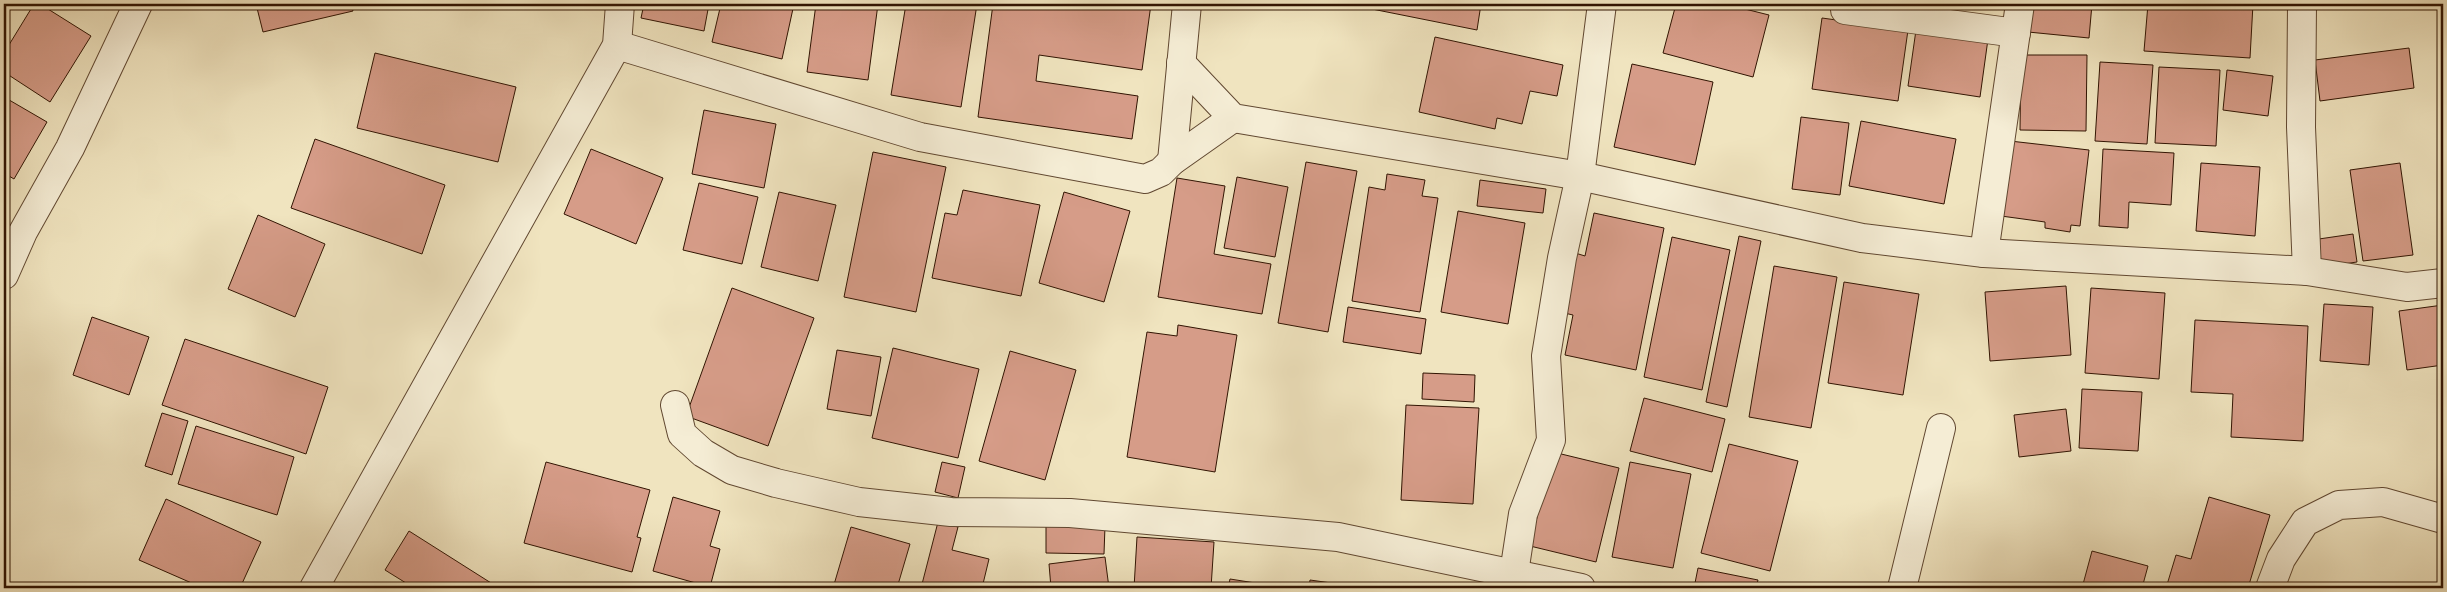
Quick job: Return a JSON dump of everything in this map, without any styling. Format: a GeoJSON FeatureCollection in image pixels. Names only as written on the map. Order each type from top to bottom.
{"type":"FeatureCollection","features":[{"type":"Feature","properties":{"kind":"street"},"geometry":{"type":"LineString","coordinates":[[4,275],[23,232],[70,148],[138,4]]}},
{"type":"Feature","properties":{"kind":"street"},"geometry":{"type":"LineString","coordinates":[[314,588],[617,45],[620,4]]}},
{"type":"Feature","properties":{"kind":"street"},"geometry":{"type":"LineString","coordinates":[[1172,161],[1188,4]]}},
{"type":"Feature","properties":{"kind":"street"},"geometry":{"type":"LineString","coordinates":[[1514,573],[1523,514],[1551,440],[1546,356],[1562,258],[1580,176],[1602,4]]}},
{"type":"Feature","properties":{"kind":"street"},"geometry":{"type":"LineString","coordinates":[[1984,253],[2020,4]]}},
{"type":"Feature","properties":{"kind":"street"},"geometry":{"type":"LineString","coordinates":[[2302,4],[2301,127],[2308,271]]}},
{"type":"Feature","properties":{"kind":"street"},"geometry":{"type":"LineString","coordinates":[[1845,10],[2016,33]]}},
{"type":"Feature","properties":{"kind":"street"},"geometry":{"type":"LineString","coordinates":[[617,45],[920,137],[1145,179],[1161,172],[1172,161],[1232,118]]}},
{"type":"Feature","properties":{"kind":"street"},"geometry":{"type":"LineString","coordinates":[[1181,63],[1232,118],[1580,176],[1862,238],[1984,253],[2308,271],[2407,286],[2443,283]]}},
{"type":"Feature","properties":{"kind":"street"},"geometry":{"type":"LineString","coordinates":[[675,405],[682,434],[703,453],[732,470],[776,484],[859,502],[951,512],[1070,513],[1338,537],[1581,588]]}},
{"type":"Feature","properties":{"kind":"street"},"geometry":{"type":"LineString","coordinates":[[1902,588],[1941,428]]}},
{"type":"Feature","properties":{"kind":"street"},"geometry":{"type":"LineString","coordinates":[[2270,588],[2281,559],[2305,522],[2339,505],[2383,502],[2443,519]]}},
{"type":"Feature","properties":{"kind":"building"},"geometry":{"type":"Polygon","coordinates":[[[34,4],[40,4],[91,36],[50,102],[4,72],[4,53],[34,4]]]}},
{"type":"Feature","properties":{"kind":"building"},"geometry":{"type":"Polygon","coordinates":[[[256,4],[351,4],[353,11],[263,32],[256,4]]]}},
{"type":"Feature","properties":{"kind":"building"},"geometry":{"type":"Polygon","coordinates":[[[644,4],[709,4],[704,31],[641,18],[644,4]]]}},
{"type":"Feature","properties":{"kind":"building"},"geometry":{"type":"Polygon","coordinates":[[[721,4],[794,4],[782,59],[712,42],[721,4]]]}},
{"type":"Feature","properties":{"kind":"building"},"geometry":{"type":"Polygon","coordinates":[[[816,4],[878,4],[868,80],[807,72],[816,4]]]}},
{"type":"Feature","properties":{"kind":"building"},"geometry":{"type":"Polygon","coordinates":[[[906,4],[977,4],[961,107],[891,95],[906,4]]]}},
{"type":"Feature","properties":{"kind":"building"},"geometry":{"type":"Polygon","coordinates":[[[993,4],[1151,4],[1142,70],[1039,55],[1036,81],[1138,96],[1132,139],[978,117],[993,4]]]}},
{"type":"Feature","properties":{"kind":"building"},"geometry":{"type":"Polygon","coordinates":[[[1347,4],[1481,4],[1477,30],[1347,4]]]}},
{"type":"Feature","properties":{"kind":"building"},"geometry":{"type":"Polygon","coordinates":[[[1676,4],[1725,4],[1769,15],[1753,77],[1663,53],[1676,4]]]}},
{"type":"Feature","properties":{"kind":"building"},"geometry":{"type":"Polygon","coordinates":[[[2031,4],[2092,4],[2089,38],[2028,32],[2031,4]]]}},
{"type":"Feature","properties":{"kind":"building"},"geometry":{"type":"Polygon","coordinates":[[[2148,4],[2253,4],[2250,58],[2144,51],[2148,4]]]}},
{"type":"Feature","properties":{"kind":"building"},"geometry":{"type":"Polygon","coordinates":[[[1822,18],[1908,30],[1898,101],[1812,89],[1822,18]]]}},
{"type":"Feature","properties":{"kind":"building"},"geometry":{"type":"Polygon","coordinates":[[[1916,30],[1988,39],[1980,97],[1908,86],[1916,30]]]}},
{"type":"Feature","properties":{"kind":"building"},"geometry":{"type":"Polygon","coordinates":[[[1435,37],[1563,65],[1557,96],[1530,91],[1522,124],[1497,118],[1495,129],[1419,112],[1435,37]]]}},
{"type":"Feature","properties":{"kind":"building"},"geometry":{"type":"Polygon","coordinates":[[[2409,48],[2414,88],[2320,101],[2315,60],[2409,48]]]}},
{"type":"Feature","properties":{"kind":"building"},"geometry":{"type":"Polygon","coordinates":[[[375,53],[516,87],[498,162],[357,128],[375,53]]]}},
{"type":"Feature","properties":{"kind":"building"},"geometry":{"type":"Polygon","coordinates":[[[2021,55],[2087,55],[2086,131],[2020,130],[2021,55]]]}},
{"type":"Feature","properties":{"kind":"building"},"geometry":{"type":"Polygon","coordinates":[[[2100,62],[2153,65],[2147,144],[2095,141],[2100,62]]]}},
{"type":"Feature","properties":{"kind":"building"},"geometry":{"type":"Polygon","coordinates":[[[1632,64],[1713,82],[1695,165],[1614,147],[1632,64]]]}},
{"type":"Feature","properties":{"kind":"building"},"geometry":{"type":"Polygon","coordinates":[[[2159,67],[2220,70],[2216,146],[2155,143],[2159,67]]]}},
{"type":"Feature","properties":{"kind":"building"},"geometry":{"type":"Polygon","coordinates":[[[2227,70],[2273,76],[2268,116],[2223,110],[2227,70]]]}},
{"type":"Feature","properties":{"kind":"building"},"geometry":{"type":"Polygon","coordinates":[[[4,97],[47,122],[14,179],[4,173],[4,97]]]}},
{"type":"Feature","properties":{"kind":"building"},"geometry":{"type":"Polygon","coordinates":[[[704,110],[776,124],[764,188],[692,174],[704,110]]]}},
{"type":"Feature","properties":{"kind":"building"},"geometry":{"type":"Polygon","coordinates":[[[1801,117],[1849,123],[1840,195],[1792,189],[1801,117]]]}},
{"type":"Feature","properties":{"kind":"building"},"geometry":{"type":"Polygon","coordinates":[[[1861,121],[1956,139],[1944,204],[1849,186],[1861,121]]]}},
{"type":"Feature","properties":{"kind":"building"},"geometry":{"type":"Polygon","coordinates":[[[315,139],[445,185],[422,254],[291,208],[315,139]]]}},
{"type":"Feature","properties":{"kind":"building"},"geometry":{"type":"Polygon","coordinates":[[[2010,141],[2089,150],[2080,226],[2071,225],[2070,232],[2045,228],[2045,222],[2001,216],[2010,141]]]}},
{"type":"Feature","properties":{"kind":"building"},"geometry":{"type":"Polygon","coordinates":[[[591,149],[663,178],[636,244],[564,214],[591,149]]]}},
{"type":"Feature","properties":{"kind":"building"},"geometry":{"type":"Polygon","coordinates":[[[2103,149],[2174,153],[2171,205],[2129,202],[2128,228],[2099,226],[2103,149]]]}},
{"type":"Feature","properties":{"kind":"building"},"geometry":{"type":"Polygon","coordinates":[[[873,152],[946,167],[916,312],[844,297],[873,152]]]}},
{"type":"Feature","properties":{"kind":"building"},"geometry":{"type":"Polygon","coordinates":[[[1306,162],[1357,171],[1328,332],[1278,323],[1306,162]]]}},
{"type":"Feature","properties":{"kind":"building"},"geometry":{"type":"Polygon","coordinates":[[[2201,163],[2260,167],[2255,236],[2196,231],[2201,163]]]}},
{"type":"Feature","properties":{"kind":"building"},"geometry":{"type":"Polygon","coordinates":[[[2400,163],[2413,255],[2363,261],[2350,170],[2400,163]]]}},
{"type":"Feature","properties":{"kind":"building"},"geometry":{"type":"Polygon","coordinates":[[[1387,174],[1425,180],[1422,196],[1438,198],[1420,312],[1352,301],[1369,187],[1385,190],[1387,174]]]}},
{"type":"Feature","properties":{"kind":"building"},"geometry":{"type":"Polygon","coordinates":[[[1237,177],[1288,187],[1275,257],[1224,248],[1237,177]]]}},
{"type":"Feature","properties":{"kind":"building"},"geometry":{"type":"Polygon","coordinates":[[[1177,178],[1225,186],[1214,254],[1271,264],[1262,314],[1158,297],[1177,178]]]}},
{"type":"Feature","properties":{"kind":"building"},"geometry":{"type":"Polygon","coordinates":[[[1480,180],[1546,189],[1543,213],[1477,206],[1480,180]]]}},
{"type":"Feature","properties":{"kind":"building"},"geometry":{"type":"Polygon","coordinates":[[[699,183],[758,197],[742,264],[683,250],[699,183]]]}},
{"type":"Feature","properties":{"kind":"building"},"geometry":{"type":"Polygon","coordinates":[[[963,190],[1040,205],[1021,296],[932,278],[945,213],[957,215],[963,190]]]}},
{"type":"Feature","properties":{"kind":"building"},"geometry":{"type":"Polygon","coordinates":[[[779,192],[836,205],[818,281],[761,267],[779,192]]]}},
{"type":"Feature","properties":{"kind":"building"},"geometry":{"type":"Polygon","coordinates":[[[1064,192],[1130,211],[1104,302],[1039,283],[1064,192]]]}},
{"type":"Feature","properties":{"kind":"building"},"geometry":{"type":"Polygon","coordinates":[[[1458,211],[1525,223],[1508,324],[1441,312],[1458,211]]]}},
{"type":"Feature","properties":{"kind":"building"},"geometry":{"type":"Polygon","coordinates":[[[1594,213],[1664,228],[1636,370],[1565,355],[1573,315],[1560,312],[1572,252],[1585,256],[1594,213]]]}},
{"type":"Feature","properties":{"kind":"building"},"geometry":{"type":"Polygon","coordinates":[[[258,215],[325,244],[295,317],[228,289],[258,215]]]}},
{"type":"Feature","properties":{"kind":"building"},"geometry":{"type":"Polygon","coordinates":[[[2353,234],[2357,262],[2316,268],[2312,240],[2353,234]]]}},
{"type":"Feature","properties":{"kind":"building"},"geometry":{"type":"Polygon","coordinates":[[[1739,236],[1761,241],[1727,407],[1706,402],[1739,236]]]}},
{"type":"Feature","properties":{"kind":"building"},"geometry":{"type":"Polygon","coordinates":[[[1672,237],[1730,250],[1702,390],[1644,377],[1672,237]]]}},
{"type":"Feature","properties":{"kind":"building"},"geometry":{"type":"Polygon","coordinates":[[[1774,266],[1837,277],[1811,428],[1749,417],[1774,266]]]}},
{"type":"Feature","properties":{"kind":"building"},"geometry":{"type":"Polygon","coordinates":[[[1844,282],[1919,294],[1903,395],[1828,383],[1844,282]]]}},
{"type":"Feature","properties":{"kind":"building"},"geometry":{"type":"Polygon","coordinates":[[[2066,286],[2071,355],[1990,361],[1985,292],[2066,286]]]}},
{"type":"Feature","properties":{"kind":"building"},"geometry":{"type":"Polygon","coordinates":[[[732,288],[814,318],[768,446],[686,416],[732,288]]]}},
{"type":"Feature","properties":{"kind":"building"},"geometry":{"type":"Polygon","coordinates":[[[2091,288],[2165,293],[2159,379],[2085,373],[2091,288]]]}},
{"type":"Feature","properties":{"kind":"building"},"geometry":{"type":"Polygon","coordinates":[[[2324,304],[2373,307],[2369,365],[2320,361],[2324,304]]]}},
{"type":"Feature","properties":{"kind":"building"},"geometry":{"type":"Polygon","coordinates":[[[2443,305],[2443,365],[2407,370],[2399,311],[2443,305]]]}},
{"type":"Feature","properties":{"kind":"building"},"geometry":{"type":"Polygon","coordinates":[[[1348,307],[1426,319],[1421,354],[1343,342],[1348,307]]]}},
{"type":"Feature","properties":{"kind":"building"},"geometry":{"type":"Polygon","coordinates":[[[92,317],[149,337],[129,395],[73,375],[92,317]]]}},
{"type":"Feature","properties":{"kind":"building"},"geometry":{"type":"Polygon","coordinates":[[[2195,320],[2308,326],[2303,441],[2231,437],[2233,394],[2191,392],[2195,320]]]}},
{"type":"Feature","properties":{"kind":"building"},"geometry":{"type":"Polygon","coordinates":[[[1178,325],[1237,335],[1215,472],[1127,457],[1147,332],[1177,336],[1178,325]]]}},
{"type":"Feature","properties":{"kind":"building"},"geometry":{"type":"Polygon","coordinates":[[[185,339],[328,387],[306,454],[162,405],[185,339]]]}},
{"type":"Feature","properties":{"kind":"building"},"geometry":{"type":"Polygon","coordinates":[[[893,348],[979,369],[958,458],[872,438],[893,348]]]}},
{"type":"Feature","properties":{"kind":"building"},"geometry":{"type":"Polygon","coordinates":[[[837,350],[881,357],[871,416],[827,409],[837,350]]]}},
{"type":"Feature","properties":{"kind":"building"},"geometry":{"type":"Polygon","coordinates":[[[1010,351],[1076,370],[1045,480],[979,461],[1010,351]]]}},
{"type":"Feature","properties":{"kind":"building"},"geometry":{"type":"Polygon","coordinates":[[[1423,373],[1475,375],[1474,402],[1422,399],[1423,373]]]}},
{"type":"Feature","properties":{"kind":"building"},"geometry":{"type":"Polygon","coordinates":[[[2082,389],[2142,392],[2138,451],[2079,448],[2082,389]]]}},
{"type":"Feature","properties":{"kind":"building"},"geometry":{"type":"Polygon","coordinates":[[[1644,398],[1725,419],[1712,472],[1630,451],[1644,398]]]}},
{"type":"Feature","properties":{"kind":"building"},"geometry":{"type":"Polygon","coordinates":[[[1406,405],[1479,408],[1473,504],[1401,500],[1406,405]]]}},
{"type":"Feature","properties":{"kind":"building"},"geometry":{"type":"Polygon","coordinates":[[[2066,409],[2071,451],[2019,457],[2014,415],[2066,409]]]}},
{"type":"Feature","properties":{"kind":"building"},"geometry":{"type":"Polygon","coordinates":[[[162,413],[188,421],[172,475],[145,466],[162,413]]]}},
{"type":"Feature","properties":{"kind":"building"},"geometry":{"type":"Polygon","coordinates":[[[196,426],[294,457],[277,515],[178,484],[196,426]]]}},
{"type":"Feature","properties":{"kind":"building"},"geometry":{"type":"Polygon","coordinates":[[[1729,444],[1798,461],[1770,571],[1701,553],[1729,444]]]}},
{"type":"Feature","properties":{"kind":"building"},"geometry":{"type":"Polygon","coordinates":[[[1553,452],[1619,468],[1596,562],[1530,546],[1553,452]]]}},
{"type":"Feature","properties":{"kind":"building"},"geometry":{"type":"Polygon","coordinates":[[[546,462],[650,490],[637,537],[641,538],[632,572],[524,543],[546,462]]]}},
{"type":"Feature","properties":{"kind":"building"},"geometry":{"type":"Polygon","coordinates":[[[942,462],[965,467],[958,498],[935,492],[942,462]]]}},
{"type":"Feature","properties":{"kind":"building"},"geometry":{"type":"Polygon","coordinates":[[[1630,462],[1691,474],[1673,568],[1612,557],[1630,462]]]}},
{"type":"Feature","properties":{"kind":"building"},"geometry":{"type":"Polygon","coordinates":[[[673,497],[720,511],[710,546],[720,549],[710,587],[653,571],[673,497]]]}},
{"type":"Feature","properties":{"kind":"building"},"geometry":{"type":"Polygon","coordinates":[[[2209,497],[2270,515],[2248,588],[2166,588],[2176,555],[2191,559],[2209,497]]]}},
{"type":"Feature","properties":{"kind":"building"},"geometry":{"type":"Polygon","coordinates":[[[166,499],[261,542],[240,588],[203,588],[139,560],[166,499]]]}},
{"type":"Feature","properties":{"kind":"building"},"geometry":{"type":"Polygon","coordinates":[[[938,522],[958,527],[952,550],[989,559],[982,588],[921,588],[938,522]]]}},
{"type":"Feature","properties":{"kind":"building"},"geometry":{"type":"Polygon","coordinates":[[[1046,525],[1105,526],[1104,554],[1046,553],[1046,525]]]}},
{"type":"Feature","properties":{"kind":"building"},"geometry":{"type":"Polygon","coordinates":[[[851,527],[910,544],[897,588],[833,588],[851,527]]]}},
{"type":"Feature","properties":{"kind":"building"},"geometry":{"type":"Polygon","coordinates":[[[409,531],[499,588],[414,588],[385,570],[409,531]]]}},
{"type":"Feature","properties":{"kind":"building"},"geometry":{"type":"Polygon","coordinates":[[[1137,537],[1214,542],[1211,588],[1134,588],[1137,537]]]}},
{"type":"Feature","properties":{"kind":"building"},"geometry":{"type":"Polygon","coordinates":[[[2092,551],[2148,566],[2142,588],[2082,588],[2092,551]]]}},
{"type":"Feature","properties":{"kind":"building"},"geometry":{"type":"Polygon","coordinates":[[[1105,557],[1109,588],[1051,588],[1049,564],[1105,557]]]}},
{"type":"Feature","properties":{"kind":"building"},"geometry":{"type":"Polygon","coordinates":[[[1698,568],[1758,580],[1756,588],[1694,588],[1698,568]]]}},
{"type":"Feature","properties":{"kind":"building"},"geometry":{"type":"Polygon","coordinates":[[[1230,579],[1287,588],[1228,588],[1230,579]]]}},
{"type":"Feature","properties":{"kind":"building"},"geometry":{"type":"Polygon","coordinates":[[[1310,580],[1367,588],[1309,588],[1310,580]]]}}]}
